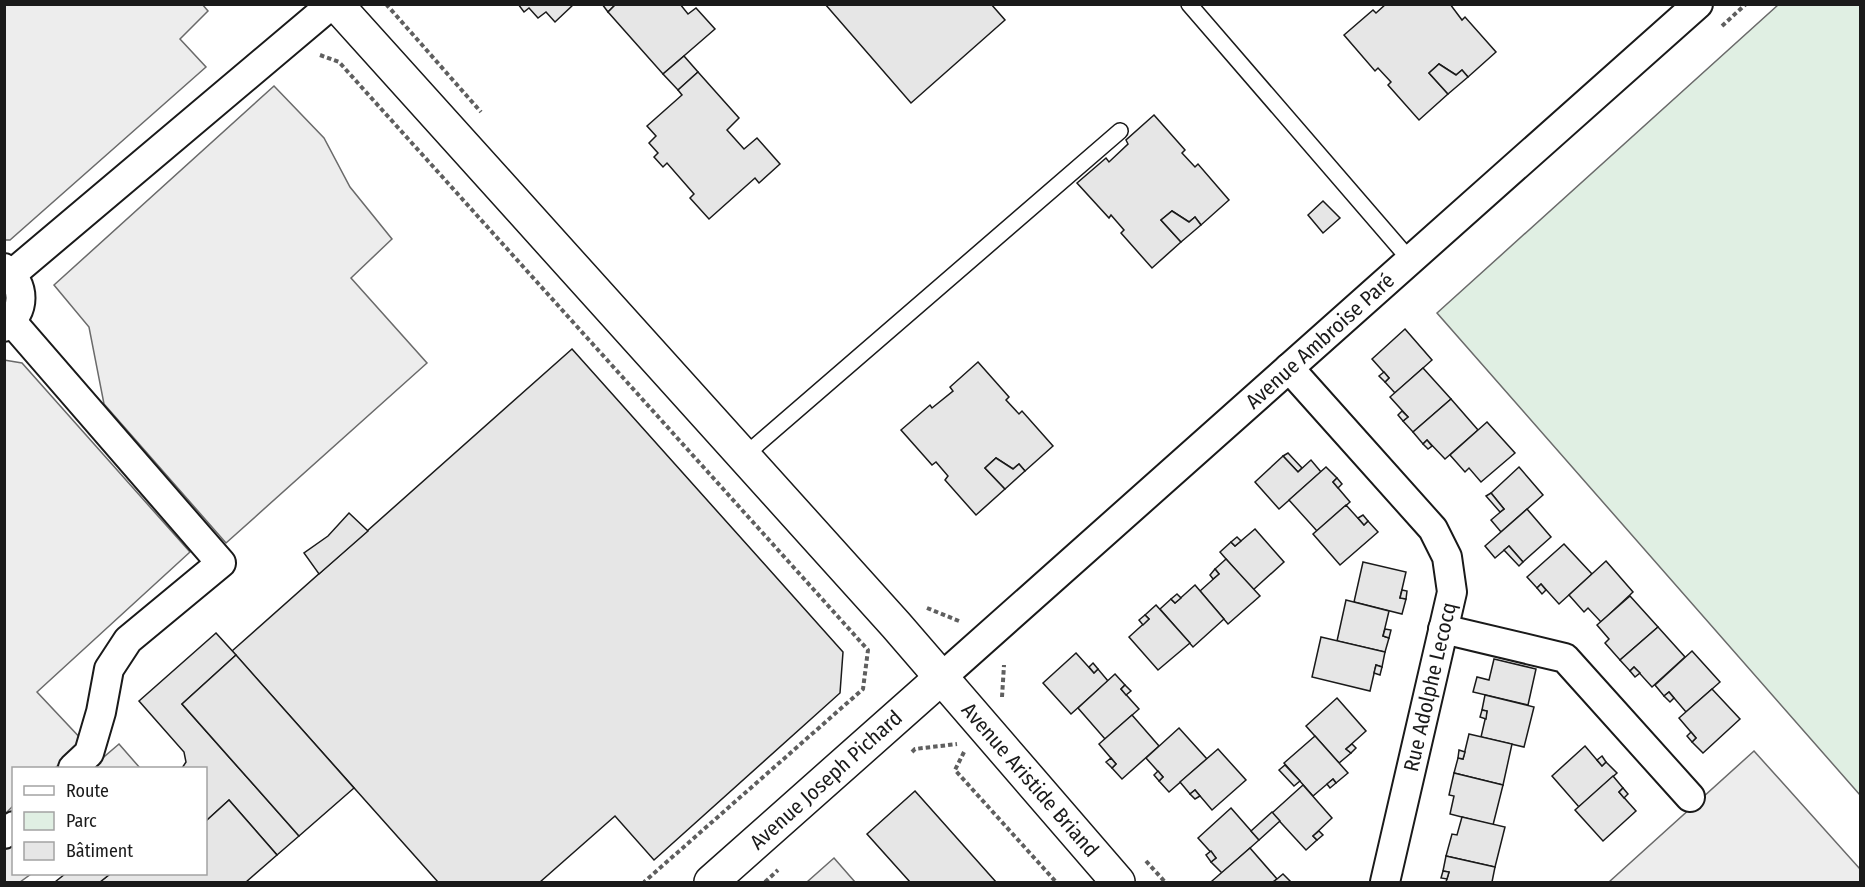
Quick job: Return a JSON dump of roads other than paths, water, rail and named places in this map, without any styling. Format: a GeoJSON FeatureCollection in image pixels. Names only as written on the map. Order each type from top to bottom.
{"type":"FeatureCollection","features":[{"type":"Feature","properties":{"kind":"street"},"geometry":{"type":"LineString","coordinates":[[74,767],[88,753],[101,712],[109,669],[128,640],[221,562],[8,325],[21,303],[18,283],[8,271],[334,4]]}},
{"type":"Feature","properties":{"kind":"street","name":"Avenue Aristide Briand"},"geometry":{"type":"LineString","coordinates":[[334,4],[942,677],[1118,882]]}},
{"type":"Feature","properties":{"kind":"street","name":"Avenue Ambroise Paré"},"geometry":{"type":"LineString","coordinates":[[942,677],[1698,4]]}},
{"type":"Feature","properties":{"kind":"street","name":"Rue Adolphe Lecocq"},"geometry":{"type":"LineString","coordinates":[[1289,368],[1433,530],[1447,557],[1452,592],[1385,882]]}},
{"type":"Feature","properties":{"kind":"street"},"geometry":{"type":"LineString","coordinates":[[1443,629],[1565,658],[1690,796]]}},
{"type":"Feature","properties":{"kind":"street","name":"Avenue Joseph Pichard"},"geometry":{"type":"LineString","coordinates":[[711,882],[942,677]]}},
{"type":"Feature","properties":{"kind":"lane"},"geometry":{"type":"LineString","coordinates":[[1189,4],[1410,260]]}},
{"type":"Feature","properties":{"kind":"lane"},"geometry":{"type":"LineString","coordinates":[[744,456],[1120,130]]}}]}
